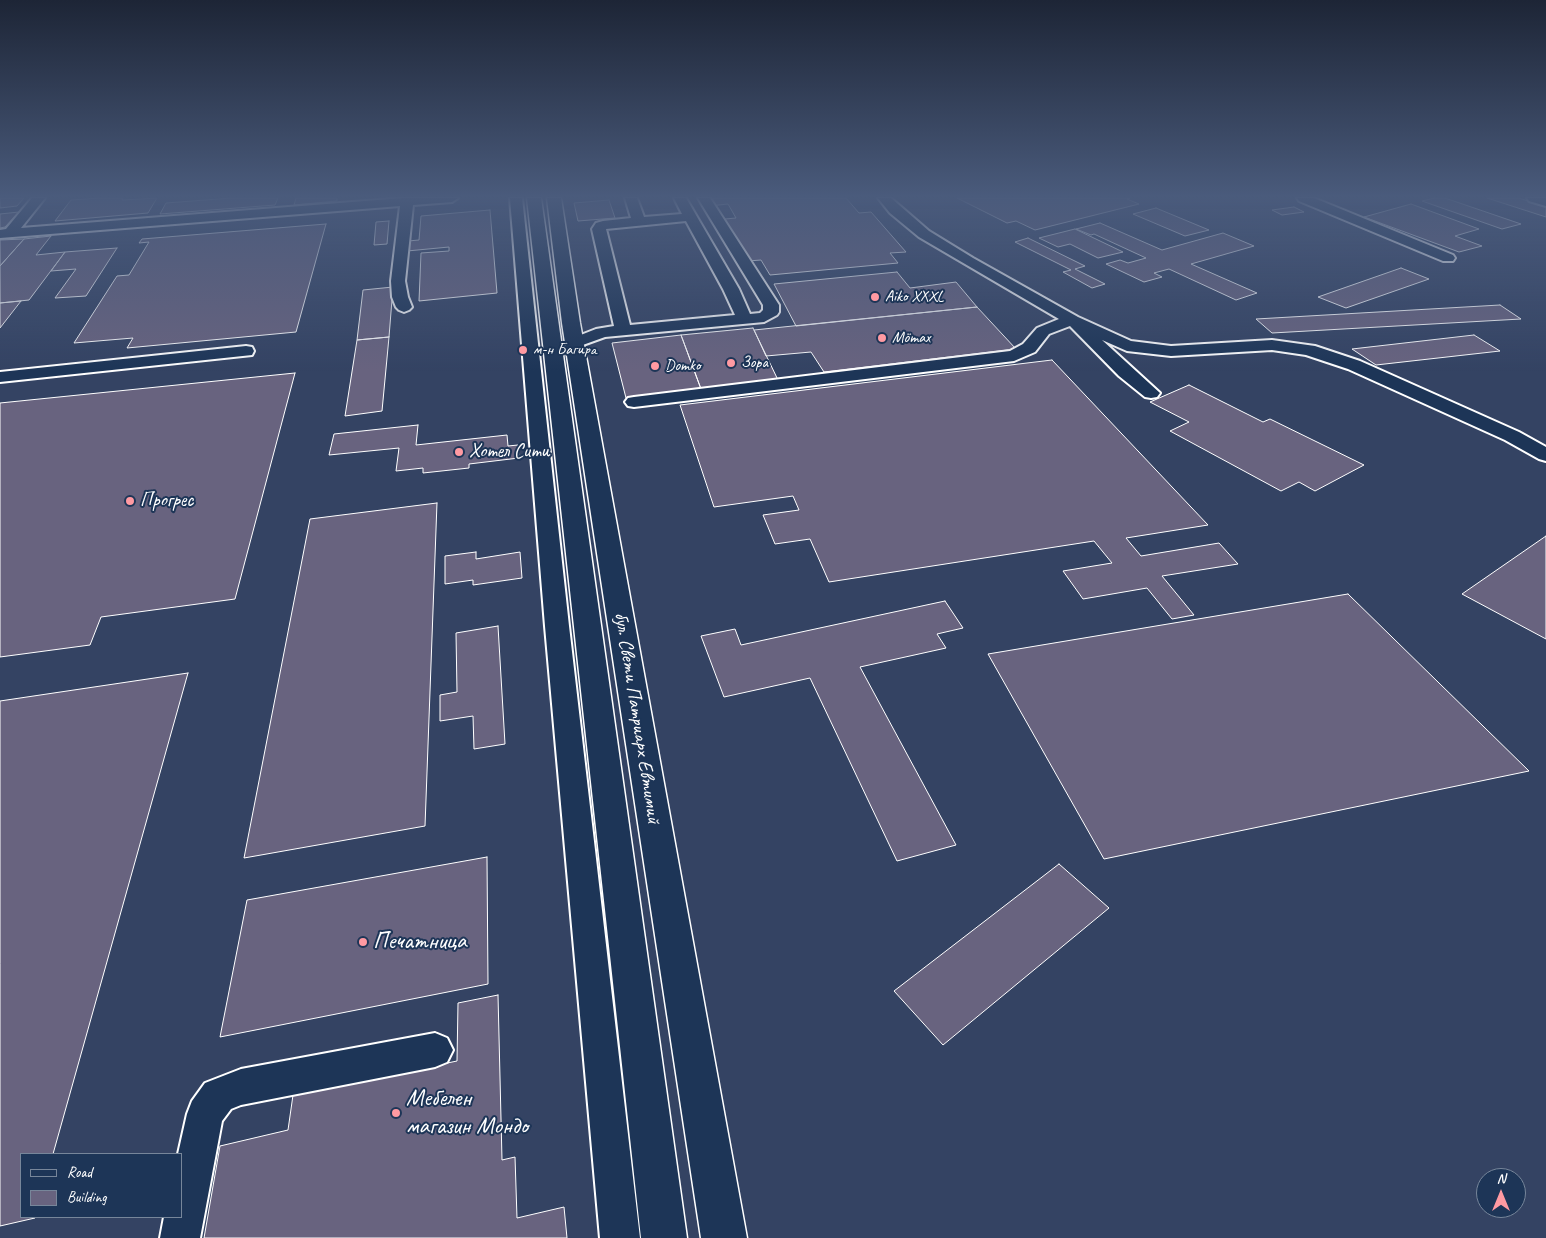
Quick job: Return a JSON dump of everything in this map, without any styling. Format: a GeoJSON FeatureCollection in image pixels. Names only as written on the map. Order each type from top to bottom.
{"type":"FeatureCollection","features":[{"type":"Feature","properties":{"kind":"main road","name":"бул. Свети Патриарх Евтимий"},"geometry":{"type":"LineString","coordinates":[[537,256],[664,1238]]}},
{"type":"Feature","properties":{"kind":"main road","name":"бул. Свети Патриарх Евтимий"},"geometry":{"type":"LineString","coordinates":[[548,256],[573,333],[716,1227]]}},
{"type":"Feature","properties":{"kind":"street"},"geometry":{"type":"LineString","coordinates":[[403,256],[398,281],[400,297],[404,307]]}},
{"type":"Feature","properties":{"kind":"street"},"geometry":{"type":"LineString","coordinates":[[534,256],[557,626],[620,1238]]}},
{"type":"Feature","properties":{"kind":"street"},"geometry":{"type":"LineString","coordinates":[[606,256],[622,323]]}},
{"type":"Feature","properties":{"kind":"street"},"geometry":{"type":"LineString","coordinates":[[711,256],[745,319]]}},
{"type":"Feature","properties":{"kind":"street"},"geometry":{"type":"LineString","coordinates":[[573,333],[622,323],[639,330],[764,317],[771,312],[771,305],[740,256]]}},
{"type":"Feature","properties":{"kind":"street"},"geometry":{"type":"LineString","coordinates":[[958,256],[1072,320],[1127,346],[1171,351],[1272,345],[1309,350],[1363,369],[1512,436],[1546,456]]}},
{"type":"Feature","properties":{"kind":"street"},"geometry":{"type":"LineString","coordinates":[[1443,256],[1448,258]]}},
{"type":"Feature","properties":{"kind":"street"},"geometry":{"type":"LineString","coordinates":[[1072,320],[1120,367],[1151,393]]}},
{"type":"Feature","properties":{"kind":"street"},"geometry":{"type":"LineString","coordinates":[[634,402],[1014,356],[1029,348],[1042,331],[1072,320]]}},
{"type":"Feature","properties":{"kind":"street"},"geometry":{"type":"LineString","coordinates":[[0,377],[246,351]]}},
{"type":"Feature","properties":{"kind":"street"},"geometry":{"type":"LineString","coordinates":[[180,1238],[205,1114],[218,1096],[240,1087],[435,1050]]}},
{"type":"Feature","properties":{"kind":"building"},"geometry":{"type":"Polygon","coordinates":[[[0,256],[9,256],[0,266],[0,256]]]}},
{"type":"Feature","properties":{"kind":"building"},"geometry":{"type":"Polygon","coordinates":[[[9,256],[62,256],[29,300],[0,303],[0,266],[9,256]]]}},
{"type":"Feature","properties":{"kind":"building"},"geometry":{"type":"Polygon","coordinates":[[[62,256],[112,256],[86,296],[55,298],[76,269],[51,271],[62,256]]]}},
{"type":"Feature","properties":{"kind":"building"},"geometry":{"type":"Polygon","coordinates":[[[141,256],[317,256],[296,332],[127,348],[133,338],[74,343],[117,276],[129,275],[141,256]]]}},
{"type":"Feature","properties":{"kind":"building"},"geometry":{"type":"Polygon","coordinates":[[[421,256],[494,256],[497,293],[419,301],[421,256]]]}},
{"type":"Feature","properties":{"kind":"building"},"geometry":{"type":"Polygon","coordinates":[[[745,256],[892,256],[898,263],[770,275],[761,260],[748,261],[745,256]]]}},
{"type":"Feature","properties":{"kind":"building"},"geometry":{"type":"Polygon","coordinates":[[[1043,256],[1064,256],[1085,266],[1075,269],[1105,284],[1092,288],[1063,272],[1071,270],[1043,256]]]}},
{"type":"Feature","properties":{"kind":"building"},"geometry":{"type":"Polygon","coordinates":[[[1141,256],[1220,256],[1191,264],[1257,293],[1236,300],[1169,269],[1154,273],[1162,277],[1144,282],[1106,264],[1120,260],[1128,263],[1146,258],[1141,256]]]}},
{"type":"Feature","properties":{"kind":"building"},"geometry":{"type":"Polygon","coordinates":[[[1401,268],[1429,279],[1346,308],[1318,297],[1401,268]]]}},
{"type":"Feature","properties":{"kind":"building","name":"Aiko XXXL"},"geometry":{"type":"Polygon","coordinates":[[[897,272],[910,288],[956,282],[977,307],[796,326],[774,284],[897,272]]]}},
{"type":"Feature","properties":{"kind":"building"},"geometry":{"type":"Polygon","coordinates":[[[393,287],[389,337],[357,340],[363,290],[393,287]]]}},
{"type":"Feature","properties":{"kind":"building"},"geometry":{"type":"Polygon","coordinates":[[[21,301],[0,328],[0,303],[21,301]]]}},
{"type":"Feature","properties":{"kind":"building"},"geometry":{"type":"Polygon","coordinates":[[[1500,305],[1521,319],[1272,333],[1256,319],[1500,305]]]}},
{"type":"Feature","properties":{"kind":"building","name":"Mömax"},"geometry":{"type":"Polygon","coordinates":[[[977,307],[1016,349],[824,372],[811,352],[766,356],[754,330],[977,307]]]}},
{"type":"Feature","properties":{"kind":"building","name":"Зора"},"geometry":{"type":"Polygon","coordinates":[[[753,328],[778,380],[701,389],[681,335],[753,328]]]}},
{"type":"Feature","properties":{"kind":"building","name":"Domko"},"geometry":{"type":"Polygon","coordinates":[[[681,335],[701,389],[626,398],[612,343],[681,335]]]}},
{"type":"Feature","properties":{"kind":"building"},"geometry":{"type":"Polygon","coordinates":[[[1474,335],[1500,351],[1376,365],[1352,349],[1474,335]]]}},
{"type":"Feature","properties":{"kind":"building"},"geometry":{"type":"Polygon","coordinates":[[[389,337],[382,411],[345,416],[357,340],[389,337]]]}},
{"type":"Feature","properties":{"kind":"building"},"geometry":{"type":"Polygon","coordinates":[[[1052,360],[1208,525],[1126,538],[1141,556],[1219,543],[1238,564],[1162,576],[1194,615],[1172,619],[1147,588],[1083,599],[1063,571],[1112,563],[1094,541],[829,582],[810,539],[775,544],[763,515],[799,510],[793,496],[714,507],[680,405],[1052,360]]]}},
{"type":"Feature","properties":{"kind":"building","name":"Прогрес"},"geometry":{"type":"Polygon","coordinates":[[[295,373],[235,599],[101,617],[90,645],[0,657],[0,403],[295,373]]]}},
{"type":"Feature","properties":{"kind":"building"},"geometry":{"type":"Polygon","coordinates":[[[1189,385],[1263,422],[1270,419],[1364,465],[1315,491],[1299,482],[1281,491],[1170,431],[1189,422],[1150,402],[1189,385]]]}},
{"type":"Feature","properties":{"kind":"building","name":"Хотел Сити"},"geometry":{"type":"Polygon","coordinates":[[[418,425],[416,445],[507,435],[508,446],[518,445],[519,458],[469,464],[469,468],[423,473],[423,468],[396,471],[399,448],[329,455],[334,434],[418,425]]]}},
{"type":"Feature","properties":{"kind":"building"},"geometry":{"type":"Polygon","coordinates":[[[437,503],[425,826],[244,858],[310,519],[437,503]]]}},
{"type":"Feature","properties":{"kind":"building"},"geometry":{"type":"Polygon","coordinates":[[[1546,536],[1546,639],[1462,594],[1546,536]]]}},
{"type":"Feature","properties":{"kind":"building"},"geometry":{"type":"Polygon","coordinates":[[[476,552],[476,559],[520,552],[522,578],[473,585],[473,580],[445,584],[445,556],[476,552]]]}},
{"type":"Feature","properties":{"kind":"building"},"geometry":{"type":"Polygon","coordinates":[[[1348,594],[1529,771],[1104,859],[988,654],[1348,594]]]}},
{"type":"Feature","properties":{"kind":"building"},"geometry":{"type":"Polygon","coordinates":[[[945,601],[963,628],[937,634],[946,648],[860,667],[956,845],[897,861],[810,678],[724,697],[701,636],[735,629],[741,645],[945,601]]]}},
{"type":"Feature","properties":{"kind":"building"},"geometry":{"type":"Polygon","coordinates":[[[498,626],[505,744],[474,749],[473,716],[440,721],[440,695],[457,692],[456,633],[498,626]]]}},
{"type":"Feature","properties":{"kind":"building"},"geometry":{"type":"Polygon","coordinates":[[[188,673],[53,1153],[20,1153],[20,1218],[35,1218],[0,1226],[0,701],[188,673]]]}},
{"type":"Feature","properties":{"kind":"building","name":"Печатница"},"geometry":{"type":"Polygon","coordinates":[[[487,857],[488,984],[220,1037],[247,900],[487,857]]]}},
{"type":"Feature","properties":{"kind":"building"},"geometry":{"type":"Polygon","coordinates":[[[1059,864],[1109,908],[943,1045],[894,991],[1059,864]]]}},
{"type":"Feature","properties":{"kind":"building","name":"Мебелен магазин Мондо"},"geometry":{"type":"Polygon","coordinates":[[[498,995],[502,1160],[515,1157],[517,1218],[564,1207],[567,1238],[204,1238],[220,1146],[288,1130],[293,1095],[457,1061],[458,1003],[498,995]]]}},
{"type":"Feature","properties":{"kind":"place","name":"Aiko XXXL"},"geometry":{"type":"Point","coordinates":[875,297]}},
{"type":"Feature","properties":{"kind":"place","name":"Mömax"},"geometry":{"type":"Point","coordinates":[882,338]}},
{"type":"Feature","properties":{"kind":"place","name":"м-н Багира"},"geometry":{"type":"Point","coordinates":[523,350]}},
{"type":"Feature","properties":{"kind":"place","name":"Зора"},"geometry":{"type":"Point","coordinates":[731,363]}},
{"type":"Feature","properties":{"kind":"place","name":"Domko"},"geometry":{"type":"Point","coordinates":[655,366]}},
{"type":"Feature","properties":{"kind":"place","name":"Хотел Сити"},"geometry":{"type":"Point","coordinates":[459,452]}},
{"type":"Feature","properties":{"kind":"place","name":"Прогрес"},"geometry":{"type":"Point","coordinates":[130,501]}},
{"type":"Feature","properties":{"kind":"place","name":"Печатница"},"geometry":{"type":"Point","coordinates":[363,942]}},
{"type":"Feature","properties":{"kind":"place","name":"Мебелен магазин Мондо"},"geometry":{"type":"Point","coordinates":[396,1113]}}]}
